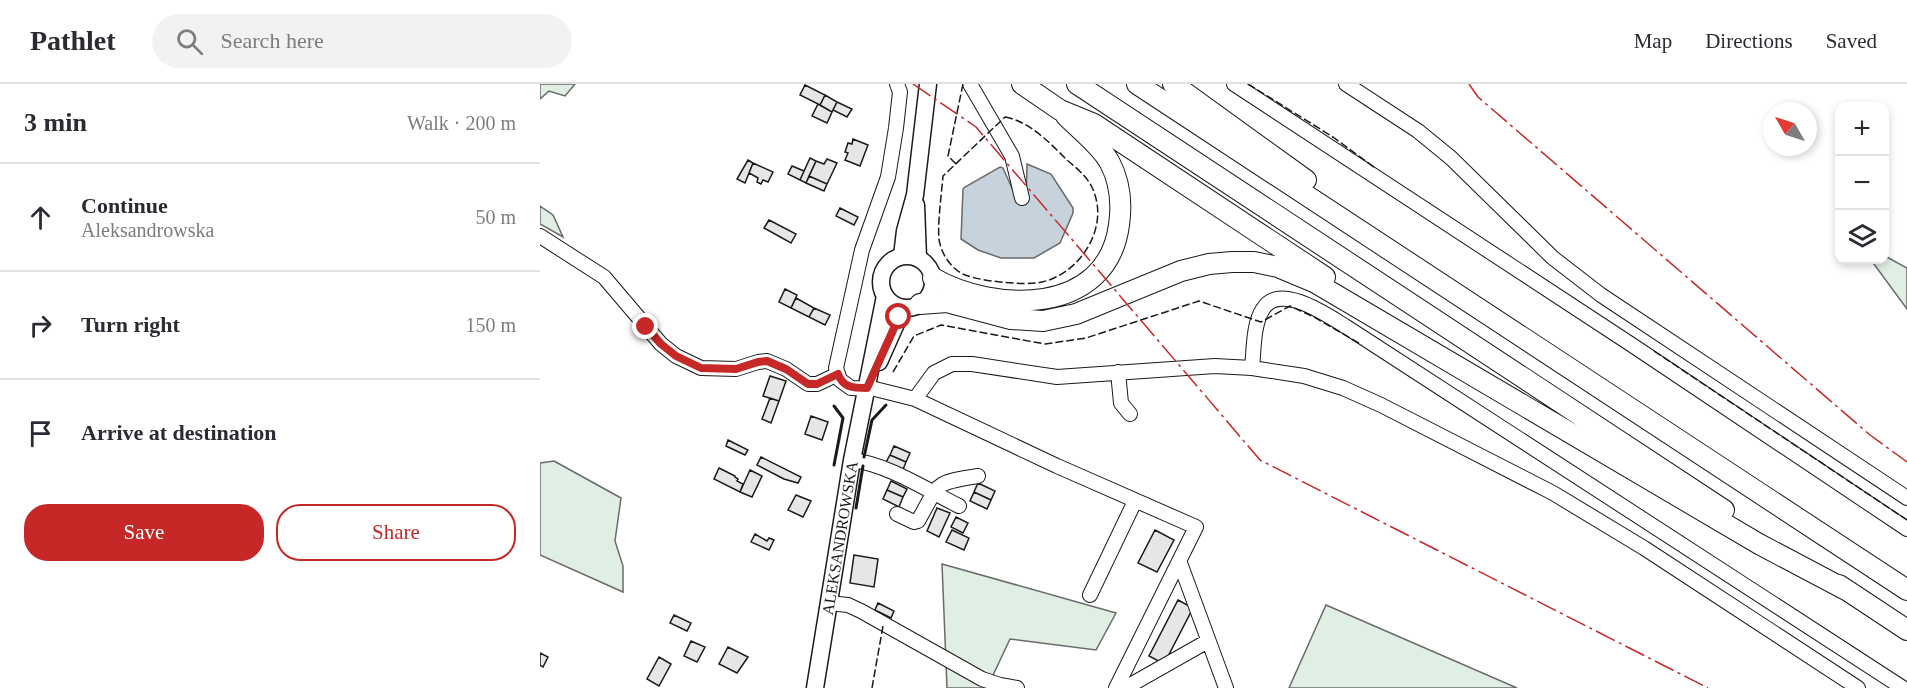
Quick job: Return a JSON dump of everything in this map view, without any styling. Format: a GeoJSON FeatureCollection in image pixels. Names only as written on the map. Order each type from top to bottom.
{"type":"FeatureCollection","features":[{"type":"Feature","properties":{"kind":"highway"},"geometry":{"type":"LineString","coordinates":[[933,278],[942,284],[997,300],[1033,301],[1065,295],[1084,284],[1097,273],[1111,254],[1118,234],[1121,199],[1110,162],[1060,110],[1022,84]]}},
{"type":"Feature","properties":{"kind":"highway"},"geometry":{"type":"LineString","coordinates":[[1077,84],[1907,630]]}},
{"type":"Feature","properties":{"kind":"highway"},"geometry":{"type":"LineString","coordinates":[[1137,84],[1907,590]]}},
{"type":"Feature","properties":{"kind":"highway"},"geometry":{"type":"LineString","coordinates":[[1173,84],[1314,186],[1411,264]]}},
{"type":"Feature","properties":{"kind":"highway"},"geometry":{"type":"LineString","coordinates":[[1060,110],[1094,124],[1480,380]]}},
{"type":"Feature","properties":{"kind":"highway"},"geometry":{"type":"LineString","coordinates":[[912,306],[947,302],[1011,319],[1043,321],[1076,314],[1181,271],[1209,264],[1254,262],[1278,267],[1314,282],[1759,544],[1848,591]]}},
{"type":"Feature","properties":{"kind":"main road"},"geometry":{"type":"LineString","coordinates":[[910,257],[918,231],[915,195],[928,84]]}},
{"type":"Feature","properties":{"kind":"main road"},"geometry":{"type":"LineString","coordinates":[[910,257],[925,263],[933,278],[930,293],[912,306],[896,306],[885,296],[881,288],[883,271],[894,259],[910,257]]}},
{"type":"Feature","properties":{"kind":"main road","name":"ALEKSANDROWSKA"},"geometry":{"type":"LineString","coordinates":[[815,688],[852,460],[885,296]]}},
{"type":"Feature","properties":{"kind":"main road","name":"ALEKSANDROWSKA"},"geometry":{"type":"LineString","coordinates":[[867,388],[912,306]]}},
{"type":"Feature","properties":{"kind":"street"},"geometry":{"type":"LineString","coordinates":[[897,84],[900,92],[888,177],[862,250],[838,354],[836,368],[840,380],[851,388],[875,389],[915,399],[1196,527],[1116,688]]}},
{"type":"Feature","properties":{"kind":"street"},"geometry":{"type":"LineString","coordinates":[[970,84],[1012,156],[1022,198]]}},
{"type":"Feature","properties":{"kind":"street"},"geometry":{"type":"LineString","coordinates":[[1234,84],[1622,338],[1907,529]]}},
{"type":"Feature","properties":{"kind":"street"},"geometry":{"type":"LineString","coordinates":[[1346,84],[1418,131],[1451,158],[1553,258],[1601,295],[1907,498]]}},
{"type":"Feature","properties":{"kind":"street"},"geometry":{"type":"LineString","coordinates":[[540,236],[604,277],[661,344],[676,356],[701,368],[736,369],[767,361],[786,369],[808,384],[817,384],[838,374]]}},
{"type":"Feature","properties":{"kind":"street"},"geometry":{"type":"LineString","coordinates":[[1252,368],[1258,321],[1268,302],[1281,298],[1294,300],[1318,311],[1375,345],[1903,688]]}},
{"type":"Feature","properties":{"kind":"street"},"geometry":{"type":"LineString","coordinates":[[915,399],[934,373],[952,364],[972,364],[1056,377],[1215,366],[1252,368],[1304,376],[1343,388],[1381,405],[1553,493],[1644,548],[1858,688]]}},
{"type":"Feature","properties":{"kind":"street"},"geometry":{"type":"LineString","coordinates":[[1118,372],[1121,403],[1131,414]]}},
{"type":"Feature","properties":{"kind":"street"},"geometry":{"type":"LineString","coordinates":[[852,460],[866,462],[958,506]]}},
{"type":"Feature","properties":{"kind":"street"},"geometry":{"type":"LineString","coordinates":[[897,514],[915,522],[918,521],[933,493],[946,481],[978,476]]}},
{"type":"Feature","properties":{"kind":"street"},"geometry":{"type":"LineString","coordinates":[[1090,595],[1135,501]]}},
{"type":"Feature","properties":{"kind":"street"},"geometry":{"type":"LineString","coordinates":[[1180,562],[1226,688]]}},
{"type":"Feature","properties":{"kind":"street"},"geometry":{"type":"LineString","coordinates":[[829,603],[848,605],[982,679],[1013,687]]}},
{"type":"Feature","properties":{"kind":"street"},"geometry":{"type":"LineString","coordinates":[[1125,688],[1208,641]]}},
{"type":"Feature","properties":{"kind":"green space"},"geometry":{"type":"Polygon","coordinates":[[[540,84],[575,84],[565,96],[549,91],[540,99],[540,84]]]}},
{"type":"Feature","properties":{"kind":"green space"},"geometry":{"type":"Polygon","coordinates":[[[540,206],[553,215],[563,237],[540,224],[540,206]]]}},
{"type":"Feature","properties":{"kind":"green space"},"geometry":{"type":"Polygon","coordinates":[[[1889,258],[1907,268],[1907,309],[1874,264],[1889,264],[1889,258]]]}},
{"type":"Feature","properties":{"kind":"green space"},"geometry":{"type":"Polygon","coordinates":[[[554,461],[621,498],[615,541],[623,566],[623,592],[540,555],[540,463],[554,461]]]}},
{"type":"Feature","properties":{"kind":"green space"},"geometry":{"type":"Polygon","coordinates":[[[942,564],[1116,613],[1096,650],[1010,639],[987,688],[947,688],[942,564]]]}},
{"type":"Feature","properties":{"kind":"green space"},"geometry":{"type":"Polygon","coordinates":[[[1326,605],[1517,688],[1289,688],[1326,605]]]}},
{"type":"Feature","properties":{"kind":"shaded area"},"geometry":{"type":"Polygon","coordinates":[[[1027,164],[1051,174],[1073,208],[1060,243],[1034,258],[1001,258],[978,250],[961,239],[963,189],[1000,167],[1003,168],[1019,204],[1026,202],[1027,164]]]}},
{"type":"Feature","properties":{"kind":"building"},"geometry":{"type":"Polygon","coordinates":[[[805,85],[825,95],[820,105],[800,95],[805,85]]]}},
{"type":"Feature","properties":{"kind":"building"},"geometry":{"type":"Polygon","coordinates":[[[825,95],[837,102],[832,112],[820,105],[825,95]]]}},
{"type":"Feature","properties":{"kind":"building"},"geometry":{"type":"Polygon","coordinates":[[[837,102],[852,109],[847,117],[833,110],[837,102]]]}},
{"type":"Feature","properties":{"kind":"building"},"geometry":{"type":"Polygon","coordinates":[[[818,104],[832,112],[827,123],[812,116],[818,104]]]}},
{"type":"Feature","properties":{"kind":"building"},"geometry":{"type":"Polygon","coordinates":[[[853,139],[868,145],[860,166],[845,160],[848,143],[852,144],[853,139]]]}},
{"type":"Feature","properties":{"kind":"building"},"geometry":{"type":"Polygon","coordinates":[[[810,158],[816,161],[806,183],[800,180],[810,158]]]}},
{"type":"Feature","properties":{"kind":"building"},"geometry":{"type":"Polygon","coordinates":[[[827,159],[837,163],[827,184],[809,176],[816,161],[824,164],[827,159]]]}},
{"type":"Feature","properties":{"kind":"building"},"geometry":{"type":"Polygon","coordinates":[[[748,160],[753,163],[745,183],[737,179],[748,160]]]}},
{"type":"Feature","properties":{"kind":"building"},"geometry":{"type":"Polygon","coordinates":[[[753,163],[773,172],[768,182],[763,180],[761,184],[757,182],[758,178],[749,173],[753,163]]]}},
{"type":"Feature","properties":{"kind":"building"},"geometry":{"type":"Polygon","coordinates":[[[792,166],[804,171],[800,180],[788,174],[792,166]]]}},
{"type":"Feature","properties":{"kind":"building"},"geometry":{"type":"Polygon","coordinates":[[[809,176],[827,184],[824,191],[806,183],[809,176]]]}},
{"type":"Feature","properties":{"kind":"building"},"geometry":{"type":"Polygon","coordinates":[[[840,208],[858,217],[854,225],[836,216],[840,208]]]}},
{"type":"Feature","properties":{"kind":"building"},"geometry":{"type":"Polygon","coordinates":[[[769,220],[796,234],[791,243],[764,228],[769,220]]]}},
{"type":"Feature","properties":{"kind":"building"},"geometry":{"type":"Polygon","coordinates":[[[785,289],[797,295],[791,308],[779,302],[785,289]]]}},
{"type":"Feature","properties":{"kind":"building"},"geometry":{"type":"Polygon","coordinates":[[[796,298],[814,308],[809,317],[791,308],[796,298]]]}},
{"type":"Feature","properties":{"kind":"building"},"geometry":{"type":"Polygon","coordinates":[[[814,308],[830,315],[825,325],[809,317],[814,308]]]}},
{"type":"Feature","properties":{"kind":"building"},"geometry":{"type":"Polygon","coordinates":[[[770,376],[786,381],[779,401],[763,396],[770,376]]]}},
{"type":"Feature","properties":{"kind":"building"},"geometry":{"type":"Polygon","coordinates":[[[770,398],[779,401],[771,423],[762,419],[770,398]]]}},
{"type":"Feature","properties":{"kind":"building"},"geometry":{"type":"Polygon","coordinates":[[[811,416],[828,422],[822,440],[805,434],[811,416]]]}},
{"type":"Feature","properties":{"kind":"building"},"geometry":{"type":"Polygon","coordinates":[[[728,440],[748,450],[745,455],[726,446],[728,440]]]}},
{"type":"Feature","properties":{"kind":"building"},"geometry":{"type":"Polygon","coordinates":[[[894,446],[910,453],[906,462],[890,455],[894,446]]]}},
{"type":"Feature","properties":{"kind":"building"},"geometry":{"type":"Polygon","coordinates":[[[890,455],[906,462],[902,472],[885,464],[890,455]]]}},
{"type":"Feature","properties":{"kind":"building"},"geometry":{"type":"Polygon","coordinates":[[[761,457],[801,477],[798,483],[784,479],[757,465],[761,457]]]}},
{"type":"Feature","properties":{"kind":"building"},"geometry":{"type":"Polygon","coordinates":[[[719,468],[735,476],[737,481],[743,484],[740,492],[714,479],[719,468]]]}},
{"type":"Feature","properties":{"kind":"building"},"geometry":{"type":"Polygon","coordinates":[[[750,470],[762,476],[752,497],[740,492],[750,470]]]}},
{"type":"Feature","properties":{"kind":"building"},"geometry":{"type":"Polygon","coordinates":[[[891,481],[907,489],[903,497],[887,490],[891,481]]]}},
{"type":"Feature","properties":{"kind":"building"},"geometry":{"type":"Polygon","coordinates":[[[978,483],[995,491],[991,500],[974,492],[978,483]]]}},
{"type":"Feature","properties":{"kind":"building"},"geometry":{"type":"Polygon","coordinates":[[[887,490],[903,497],[899,507],[883,499],[887,490]]]}},
{"type":"Feature","properties":{"kind":"building"},"geometry":{"type":"Polygon","coordinates":[[[974,492],[991,500],[987,509],[970,501],[974,492]]]}},
{"type":"Feature","properties":{"kind":"building"},"geometry":{"type":"Polygon","coordinates":[[[796,495],[811,501],[803,517],[788,510],[796,495]]]}},
{"type":"Feature","properties":{"kind":"building"},"geometry":{"type":"Polygon","coordinates":[[[937,508],[950,513],[939,537],[927,531],[937,508]]]}},
{"type":"Feature","properties":{"kind":"building"},"geometry":{"type":"Polygon","coordinates":[[[956,517],[968,523],[963,533],[951,527],[956,517]]]}},
{"type":"Feature","properties":{"kind":"building"},"geometry":{"type":"Polygon","coordinates":[[[952,530],[969,538],[964,550],[946,542],[952,530]]]}},
{"type":"Feature","properties":{"kind":"building"},"geometry":{"type":"Polygon","coordinates":[[[1155,530],[1174,540],[1157,572],[1138,563],[1155,530]]]}},
{"type":"Feature","properties":{"kind":"building"},"geometry":{"type":"Polygon","coordinates":[[[755,534],[767,541],[769,538],[774,540],[769,550],[751,542],[755,534]]]}},
{"type":"Feature","properties":{"kind":"building"},"geometry":{"type":"Polygon","coordinates":[[[854,555],[878,559],[874,587],[850,583],[854,555]]]}},
{"type":"Feature","properties":{"kind":"building"},"geometry":{"type":"Polygon","coordinates":[[[1178,600],[1193,608],[1164,664],[1149,656],[1178,600]]]}},
{"type":"Feature","properties":{"kind":"building"},"geometry":{"type":"Polygon","coordinates":[[[878,603],[894,611],[891,618],[875,610],[878,603]]]}},
{"type":"Feature","properties":{"kind":"building"},"geometry":{"type":"Polygon","coordinates":[[[674,615],[691,623],[687,631],[670,623],[674,615]]]}},
{"type":"Feature","properties":{"kind":"building"},"geometry":{"type":"Polygon","coordinates":[[[691,641],[705,647],[697,662],[684,656],[691,641]]]}},
{"type":"Feature","properties":{"kind":"building"},"geometry":{"type":"Polygon","coordinates":[[[728,647],[748,657],[737,673],[719,664],[728,647]]]}},
{"type":"Feature","properties":{"kind":"building"},"geometry":{"type":"Polygon","coordinates":[[[540,653],[548,657],[543,667],[540,665],[540,653]]]}},
{"type":"Feature","properties":{"kind":"building"},"geometry":{"type":"Polygon","coordinates":[[[659,657],[671,664],[659,686],[647,679],[659,657]]]}},
{"type":"Feature","properties":{"kind":"fence"},"geometry":{"type":"LineString","coordinates":[[956,164],[948,156],[963,84]]}},
{"type":"Feature","properties":{"kind":"fence"},"geometry":{"type":"LineString","coordinates":[[1248,84],[1333,137],[1375,168]]}},
{"type":"Feature","properties":{"kind":"fence"},"geometry":{"type":"LineString","coordinates":[[1005,117],[1031,128],[1046,140],[1084,176],[1095,195],[1098,209],[1097,223],[1086,249],[1078,261],[1067,270],[1042,282],[1000,282],[968,276],[957,271],[943,253],[940,244],[939,221],[943,176],[1005,117]]}},
{"type":"Feature","properties":{"kind":"fence"},"geometry":{"type":"LineString","coordinates":[[893,372],[914,336],[941,325],[1045,344],[1086,338],[1199,301],[1261,322],[1290,306],[1362,345]]}},
{"type":"Feature","properties":{"kind":"fence"},"geometry":{"type":"LineString","coordinates":[[1654,351],[1907,520]]}},
{"type":"Feature","properties":{"kind":"fence"},"geometry":{"type":"LineString","coordinates":[[872,688],[883,626]]}},
{"type":"Feature","properties":{"kind":"wall"},"geometry":{"type":"LineString","coordinates":[[864,457],[872,420],[886,405]]}},
{"type":"Feature","properties":{"kind":"wall"},"geometry":{"type":"LineString","coordinates":[[834,406],[843,418],[834,465]]}},
{"type":"Feature","properties":{"kind":"wall"},"geometry":{"type":"LineString","coordinates":[[856,508],[863,466]]}},
{"type":"Feature","properties":{"kind":"power"},"geometry":{"type":"LineString","coordinates":[[913,84],[976,127],[1260,460],[1708,688]]}},
{"type":"Feature","properties":{"kind":"power"},"geometry":{"type":"LineString","coordinates":[[1469,84],[1478,97],[1870,435],[1907,462]]}},
{"type":"Feature","properties":{"kind":"route"},"geometry":{"type":"LineString","coordinates":[[646,327],[676,356],[701,368],[736,369],[767,361],[786,369],[808,384],[817,384],[838,374],[840,380],[851,388],[867,388],[899,317]]}}]}
